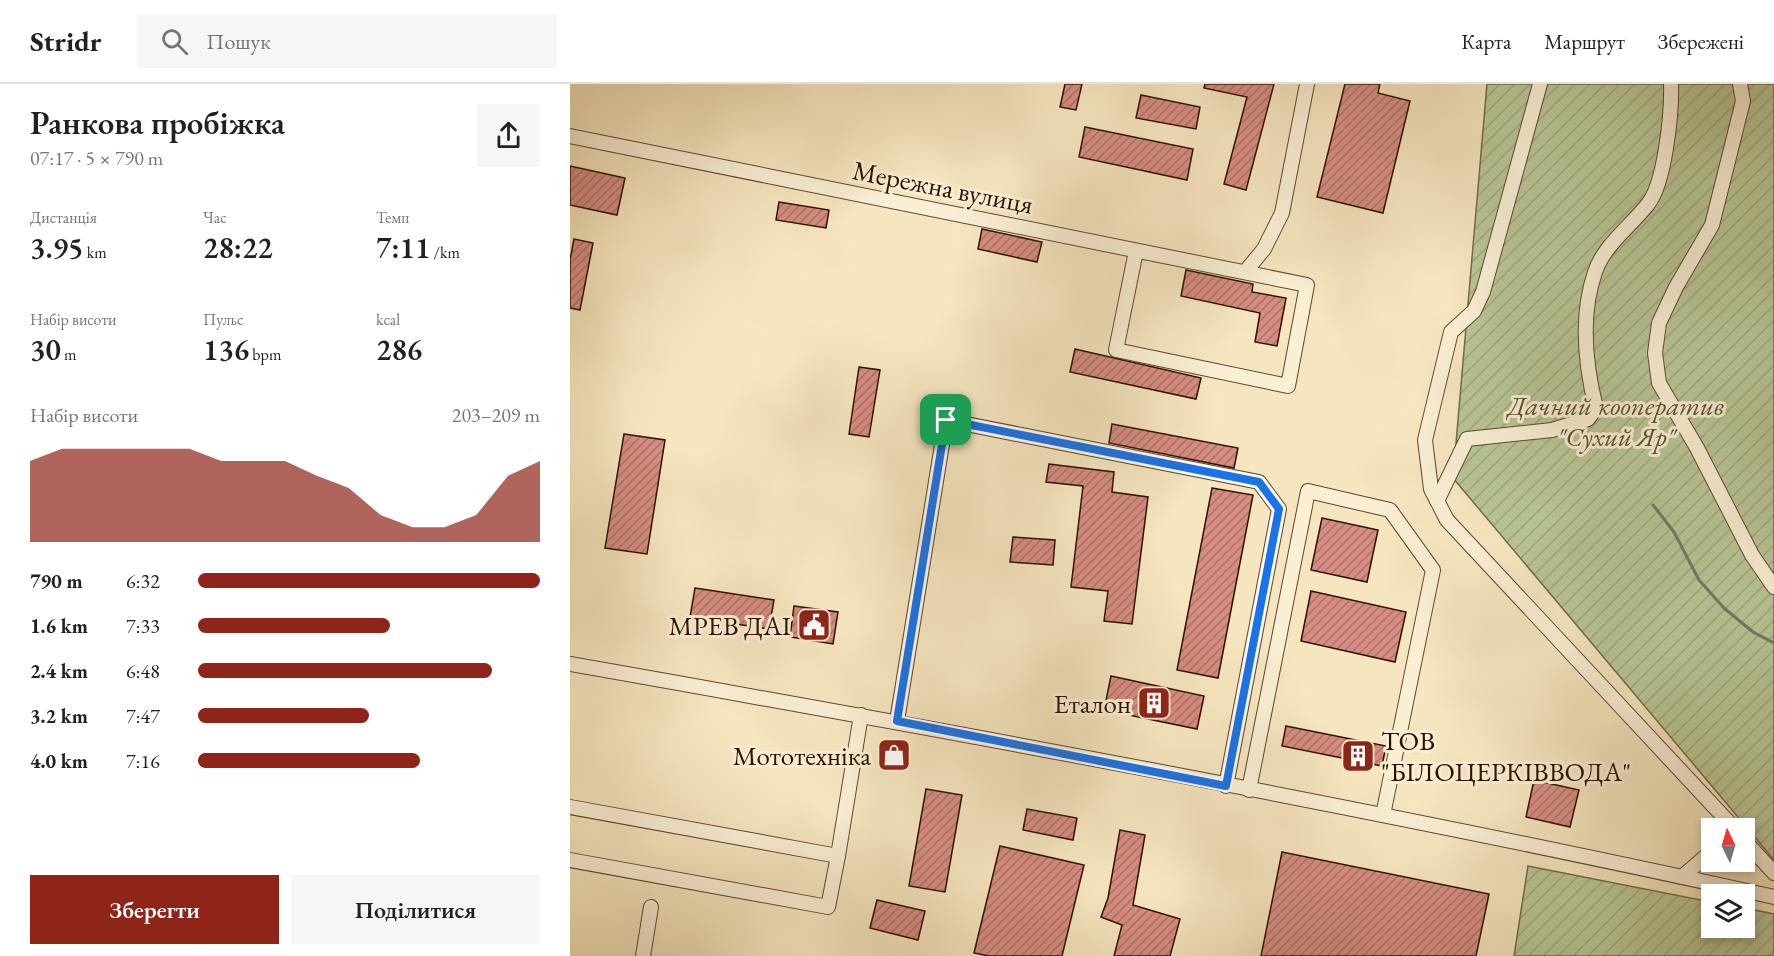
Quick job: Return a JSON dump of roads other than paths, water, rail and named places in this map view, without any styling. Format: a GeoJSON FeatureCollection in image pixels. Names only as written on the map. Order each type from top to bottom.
{"type":"FeatureCollection","features":[{"type":"Feature","properties":{"kind":"street"},"geometry":{"type":"LineString","coordinates":[[1245,273],[1264,249],[1282,213],[1307,84]]}},
{"type":"Feature","properties":{"kind":"street"},"geometry":{"type":"LineString","coordinates":[[1540,84],[1483,292],[1473,311],[1451,332],[1448,343],[1425,440],[1431,489],[1447,520],[1725,818]]}},
{"type":"Feature","properties":{"kind":"street"},"geometry":{"type":"LineString","coordinates":[[1437,501],[1467,439],[1552,430],[1588,419],[1596,408],[1585,354],[1588,312],[1595,272],[1606,250],[1650,202],[1660,183],[1672,101],[1671,84]]}},
{"type":"Feature","properties":{"kind":"street"},"geometry":{"type":"LineString","coordinates":[[1740,84],[1743,101],[1712,225],[1676,287],[1659,323],[1655,353],[1659,383],[1752,555],[1774,587]]}},
{"type":"Feature","properties":{"kind":"street","name":"Мережна вулиця"},"geometry":{"type":"LineString","coordinates":[[570,136],[1307,285],[1288,386],[1116,350],[1136,251]]}},
{"type":"Feature","properties":{"kind":"street"},"geometry":{"type":"LineString","coordinates":[[897,721],[946,420],[1259,482],[1279,509],[1226,786]]}},
{"type":"Feature","properties":{"kind":"street"},"geometry":{"type":"LineString","coordinates":[[1249,790],[1308,491],[1390,510],[1432,570],[1383,815]]}},
{"type":"Feature","properties":{"kind":"street"},"geometry":{"type":"LineString","coordinates":[[570,664],[897,721],[1383,815],[1774,897]]}},
{"type":"Feature","properties":{"kind":"street"},"geometry":{"type":"LineString","coordinates":[[570,860],[828,907],[861,715]]}},
{"type":"Feature","properties":{"kind":"street"},"geometry":{"type":"LineString","coordinates":[[570,807],[838,856]]}},
{"type":"Feature","properties":{"kind":"street"},"geometry":{"type":"LineString","coordinates":[[1719,812],[1719,818]]}},
{"type":"Feature","properties":{"kind":"street"},"geometry":{"type":"LineString","coordinates":[[1755,852],[1774,873]]}},
{"type":"Feature","properties":{"kind":"street"},"geometry":{"type":"LineString","coordinates":[[1683,877],[1701,861]]}},
{"type":"Feature","properties":{"kind":"street"},"geometry":{"type":"LineString","coordinates":[[644,956],[651,907]]}},
{"type":"Feature","properties":{"kind":"waterway"},"geometry":{"type":"LineString","coordinates":[[1653,505],[1674,532],[1699,580],[1724,608],[1753,632],[1774,643]]}},
{"type":"Feature","properties":{"kind":"place","name":"МРЕВ ДАІ"},"geometry":{"type":"Point","coordinates":[814,625]}},
{"type":"Feature","properties":{"kind":"place","name":"Еталон"},"geometry":{"type":"Point","coordinates":[1154,703]}},
{"type":"Feature","properties":{"kind":"place","name":"Мототехніка"},"geometry":{"type":"Point","coordinates":[894,755]}},
{"type":"Feature","properties":{"kind":"place","name":"ТОВ \"БІЛОЦЕРКІВВОДА\""},"geometry":{"type":"Point","coordinates":[1358,756]}},
{"type":"Feature","properties":{"kind":"park label","name":"Дачний кооператив \"Сухий Яр\""},"geometry":{"type":"Point","coordinates":[1616,420]}}]}
